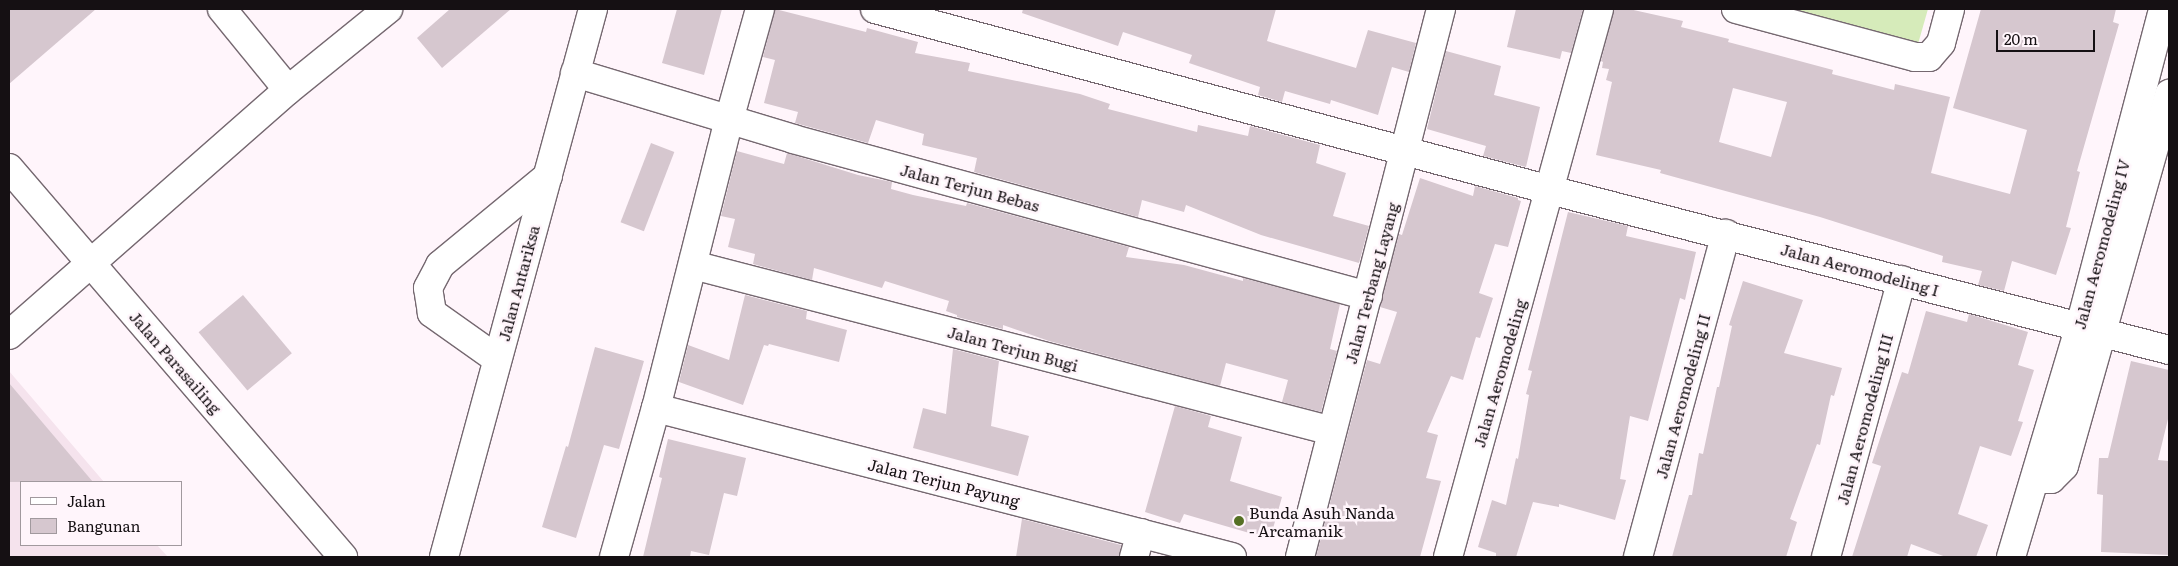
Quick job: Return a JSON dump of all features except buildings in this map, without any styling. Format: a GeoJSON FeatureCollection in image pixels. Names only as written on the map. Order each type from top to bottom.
{"type":"FeatureCollection","features":[{"type":"Feature","properties":{"kind":"street"},"geometry":{"type":"LineString","coordinates":[[222,9],[288,90]]}},
{"type":"Feature","properties":{"kind":"street"},"geometry":{"type":"LineString","coordinates":[[9,335],[288,90],[388,9]]}},
{"type":"Feature","properties":{"kind":"street","name":"Jalan Antariksa"},"geometry":{"type":"LineString","coordinates":[[444,557],[593,9]]}},
{"type":"Feature","properties":{"kind":"street"},"geometry":{"type":"LineString","coordinates":[[614,557],[656,408],[729,120],[760,9]]}},
{"type":"Feature","properties":{"kind":"street","name":"Jalan Terbang Layang"},"geometry":{"type":"LineString","coordinates":[[1300,557],[1442,9]]}},
{"type":"Feature","properties":{"kind":"street","name":"Jalan Aeromodeling"},"geometry":{"type":"LineString","coordinates":[[1448,557],[1599,9]]}},
{"type":"Feature","properties":{"kind":"street"},"geometry":{"type":"LineString","coordinates":[[1736,9],[1915,57],[1929,57],[1941,43],[1950,9]]}},
{"type":"Feature","properties":{"kind":"street","name":"Jalan Aeromodeling IV"},"geometry":{"type":"LineString","coordinates":[[2091,329],[2164,9]]}},
{"type":"Feature","properties":{"kind":"street","name":"Jalan Aeromodeling I"},"geometry":{"type":"LineString","coordinates":[[898,12],[1550,190],[2169,350]]}},
{"type":"Feature","properties":{"kind":"street","name":"Jalan Terjun Bebas"},"geometry":{"type":"LineString","coordinates":[[575,73],[729,120],[1368,296]]}},
{"type":"Feature","properties":{"kind":"street","name":"Jalan Aeromodeling IV"},"geometry":{"type":"LineString","coordinates":[[2011,557],[2035,478],[2165,123],[2169,94]]}},
{"type":"Feature","properties":{"kind":"street","name":"Jalan Parasailing"},"geometry":{"type":"LineString","coordinates":[[9,168],[344,557]]}},
{"type":"Feature","properties":{"kind":"street"},"geometry":{"type":"LineString","coordinates":[[497,359],[432,313],[428,288],[440,265],[548,176]]}},
{"type":"Feature","properties":{"kind":"street","name":"Jalan Aeromodeling II"},"geometry":{"type":"LineString","coordinates":[[1638,557],[1726,234]]}},
{"type":"Feature","properties":{"kind":"street","name":"Jalan Terjun Bugi"},"geometry":{"type":"LineString","coordinates":[[693,265],[1332,431]]}},
{"type":"Feature","properties":{"kind":"street","name":"Jalan Aeromodeling III"},"geometry":{"type":"LineString","coordinates":[[1826,557],[1902,280]]}},
{"type":"Feature","properties":{"kind":"street","name":"Jalan Terjun Payung"},"geometry":{"type":"LineString","coordinates":[[656,408],[1138,545],[1232,557]]}},
{"type":"Feature","properties":{"kind":"shaded area"},"geometry":{"type":"Polygon","coordinates":[[[9,371],[103,481],[20,481],[20,546],[158,546],[168,557],[9,557],[9,371]]]}},
{"type":"Feature","properties":{"kind":"green space"},"geometry":{"type":"Polygon","coordinates":[[[1789,9],[1928,9],[1918,44],[1789,9]]]}},
{"type":"Feature","properties":{"kind":"place","name":"Bunda Asuh Nanda - Arcamanik"},"geometry":{"type":"Point","coordinates":[1239,521]}}]}
